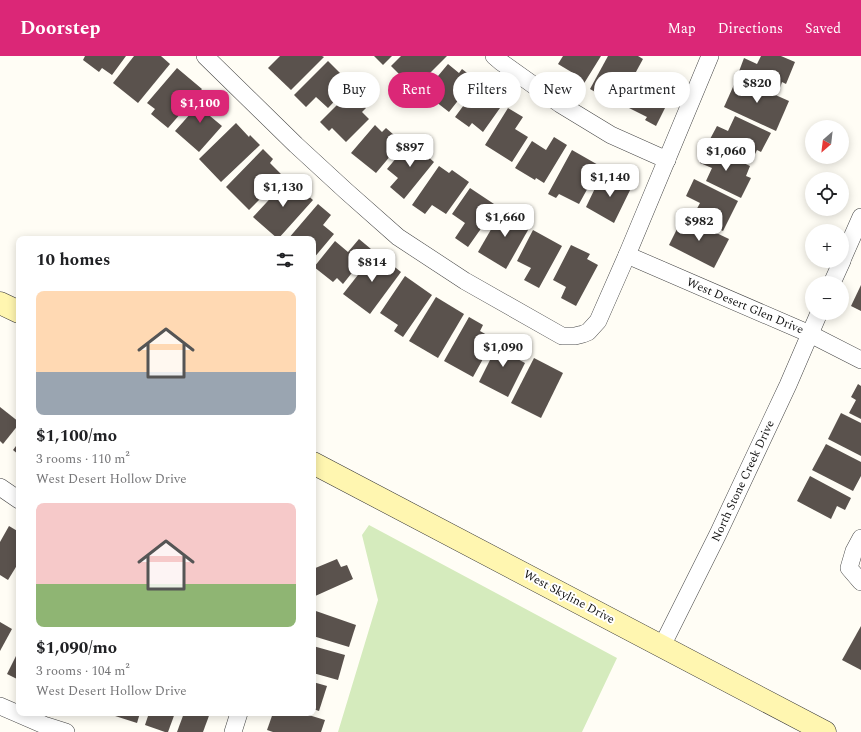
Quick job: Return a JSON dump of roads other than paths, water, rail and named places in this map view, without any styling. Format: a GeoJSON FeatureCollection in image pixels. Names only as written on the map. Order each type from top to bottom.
{"type":"FeatureCollection","features":[{"type":"Feature","properties":{"kind":"street"},"geometry":{"type":"LineString","coordinates":[[205,56],[296,145],[398,237],[465,281],[562,336],[575,336],[588,332],[598,322],[710,56]]}},
{"type":"Feature","properties":{"kind":"street"},"geometry":{"type":"LineString","coordinates":[[494,56],[560,104],[611,135],[667,160]]}},
{"type":"Feature","properties":{"kind":"street"},"geometry":{"type":"LineString","coordinates":[[849,245],[861,217]]}},
{"type":"Feature","properties":{"kind":"street","name":"West Desert Glen Drive"},"geometry":{"type":"LineString","coordinates":[[627,256],[810,334],[861,360]]}},
{"type":"Feature","properties":{"kind":"street"},"geometry":{"type":"LineString","coordinates":[[0,303],[16,311]]}},
{"type":"Feature","properties":{"kind":"street","name":"North Stone Creek Drive"},"geometry":{"type":"LineString","coordinates":[[662,646],[718,534],[785,391],[816,320]]}},
{"type":"Feature","properties":{"kind":"street","name":"West Skyline Drive"},"geometry":{"type":"LineString","coordinates":[[316,465],[824,732]]}},
{"type":"Feature","properties":{"kind":"street"},"geometry":{"type":"LineString","coordinates":[[0,487],[16,498]]}},
{"type":"Feature","properties":{"kind":"street"},"geometry":{"type":"LineString","coordinates":[[861,538],[854,551],[849,568],[861,582]]}},
{"type":"Feature","properties":{"kind":"street"},"geometry":{"type":"LineString","coordinates":[[0,706],[16,713]]}},
{"type":"Feature","properties":{"kind":"street"},"geometry":{"type":"LineString","coordinates":[[23,716],[66,732]]}},
{"type":"Feature","properties":{"kind":"street"},"geometry":{"type":"LineString","coordinates":[[234,732],[238,716]]}}]}
